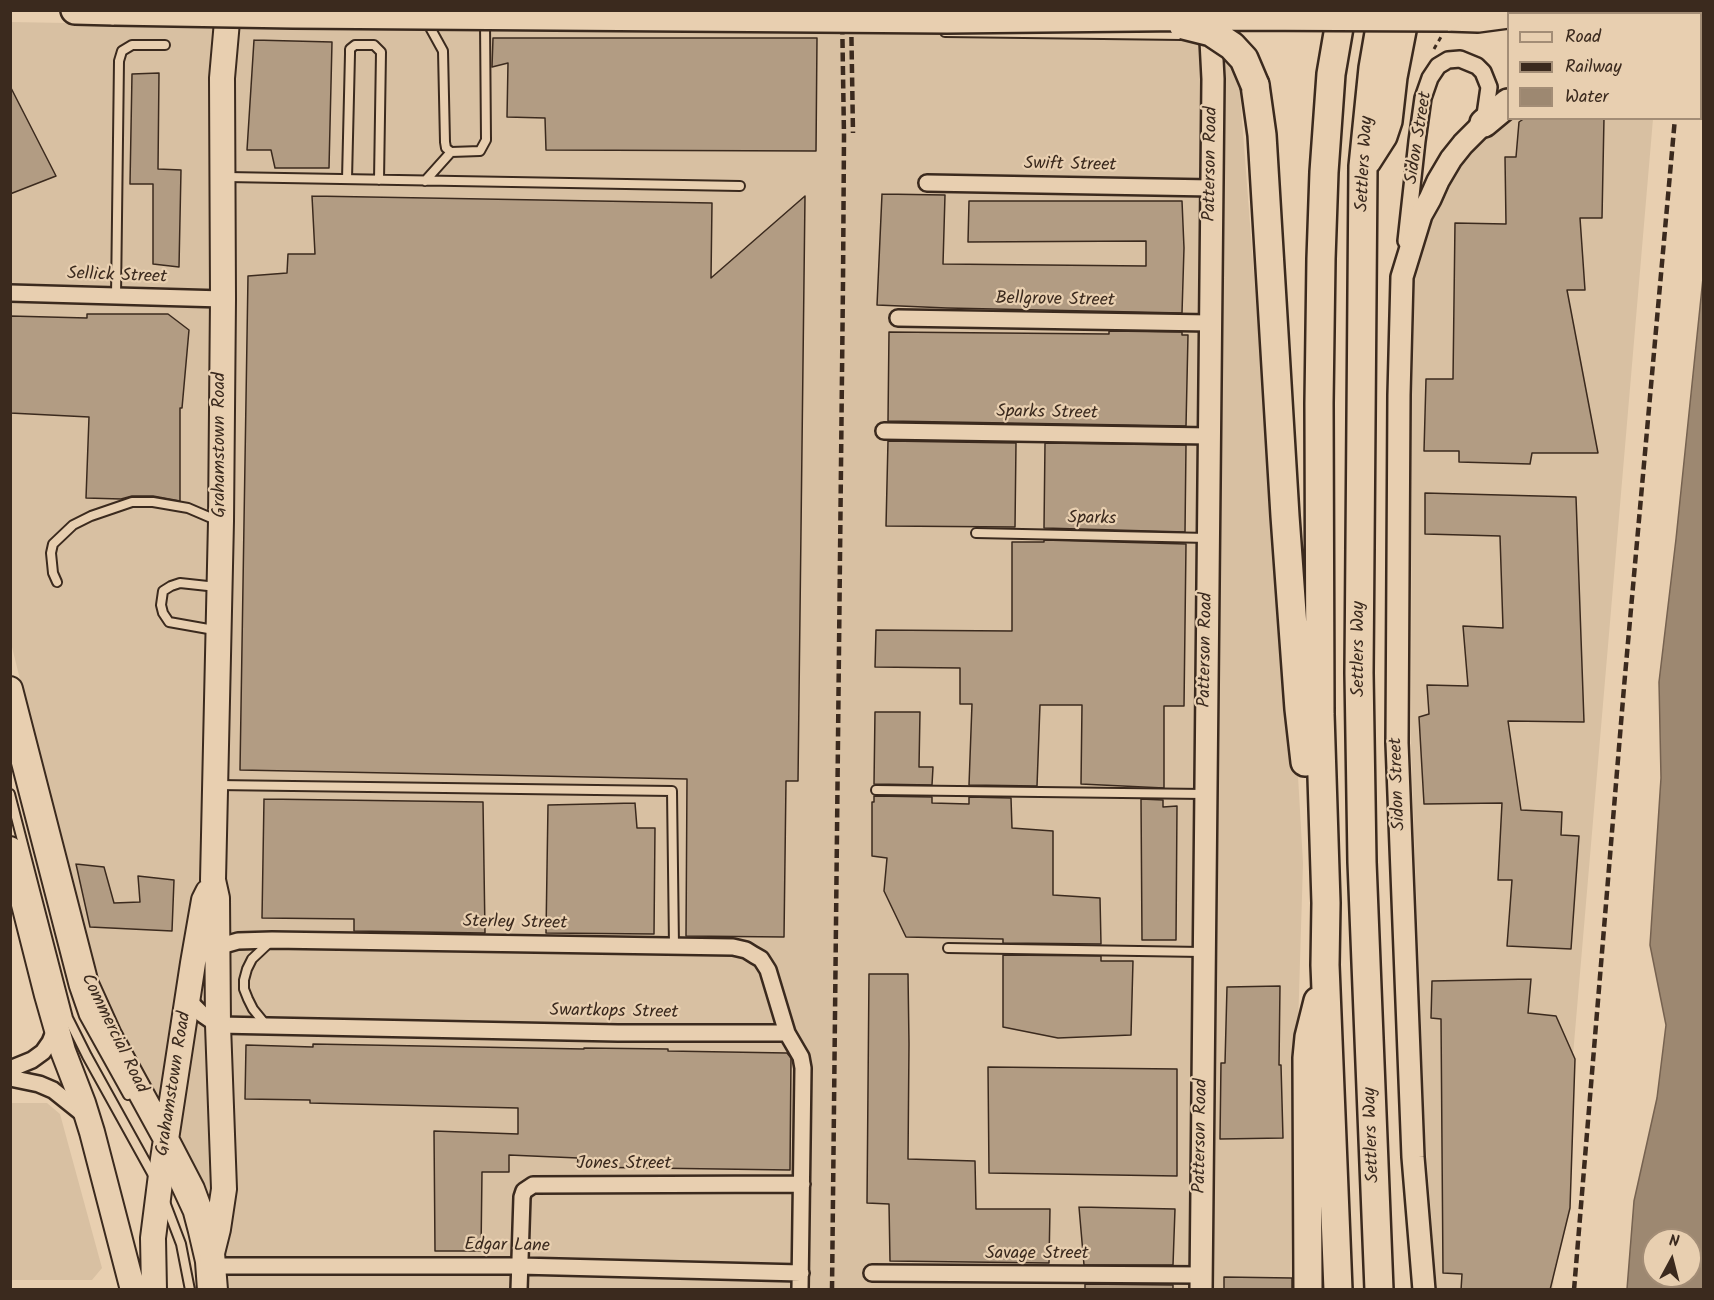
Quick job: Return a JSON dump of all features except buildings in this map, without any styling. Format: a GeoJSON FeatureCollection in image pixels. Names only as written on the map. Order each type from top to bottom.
{"type":"FeatureCollection","features":[{"type":"Feature","properties":{"kind":"highway"},"geometry":{"type":"LineString","coordinates":[[75,10],[947,19],[1230,16],[1445,26],[1507,14]]}},
{"type":"Feature","properties":{"kind":"highway"},"geometry":{"type":"LineString","coordinates":[[1338,1290],[1325,965],[1326,903],[1320,704],[1319,403],[1324,172],[1331,74],[1342,10]]}},
{"type":"Feature","properties":{"kind":"highway","name":"Settlers Way"},"geometry":{"type":"LineString","coordinates":[[1379,1290],[1362,862],[1359,673],[1364,166],[1372,68],[1383,10]]}},
{"type":"Feature","properties":{"kind":"highway"},"geometry":{"type":"LineString","coordinates":[[1364,166],[1383,136],[1388,121],[1393,78],[1406,10]]}},
{"type":"Feature","properties":{"kind":"highway"},"geometry":{"type":"LineString","coordinates":[[1092,19],[1172,23],[1211,32],[1238,52],[1250,69],[1256,85],[1262,135],[1299,709],[1305,751],[1309,868],[1326,903]]}},
{"type":"Feature","properties":{"kind":"highway"},"geometry":{"type":"LineString","coordinates":[[1484,123],[1507,105]]}},
{"type":"Feature","properties":{"kind":"highway"},"geometry":{"type":"LineString","coordinates":[[1308,1290],[1307,1058],[1309,1037],[1325,965]]}},
{"type":"Feature","properties":{"kind":"main road","name":"Grahamstown Road"},"geometry":{"type":"LineString","coordinates":[[212,1259],[224,1189],[218,1025],[217,898],[213,880],[221,521],[222,78],[227,15]]}},
{"type":"Feature","properties":{"kind":"main road","name":"Commercial Road"},"geometry":{"type":"LineString","coordinates":[[10,689],[86,984],[162,1148],[198,1202],[212,1259]]}},
{"type":"Feature","properties":{"kind":"main road"},"geometry":{"type":"LineString","coordinates":[[10,849],[56,1027],[88,1118],[133,1290]]}},
{"type":"Feature","properties":{"kind":"main road","name":"Grahamstown Road"},"geometry":{"type":"LineString","coordinates":[[154,1290],[153,1238],[160,1189],[162,1148],[204,900],[213,880]]}},
{"type":"Feature","properties":{"kind":"main road"},"geometry":{"type":"LineString","coordinates":[[212,1259],[215,1290]]}},
{"type":"Feature","properties":{"kind":"street","name":"Patterson Road"},"geometry":{"type":"LineString","coordinates":[[1201,1282],[1213,79],[1209,10]]}},
{"type":"Feature","properties":{"kind":"street","name":"Sidon Street"},"geometry":{"type":"LineString","coordinates":[[1402,277],[1421,215],[1438,181],[1451,159],[1484,123],[1489,87],[1483,72],[1477,66],[1460,59],[1448,60],[1438,66],[1430,78],[1423,98],[1402,277],[1397,743],[1413,1157],[1424,1290]]}},
{"type":"Feature","properties":{"kind":"street","name":"Swift Street"},"geometry":{"type":"LineString","coordinates":[[927,183],[1212,188]]}},
{"type":"Feature","properties":{"kind":"street","name":"Sellick Street"},"geometry":{"type":"LineString","coordinates":[[10,293],[223,299]]}},
{"type":"Feature","properties":{"kind":"street","name":"Bellgrove Street"},"geometry":{"type":"LineString","coordinates":[[898,318],[1210,323]]}},
{"type":"Feature","properties":{"kind":"street","name":"Sparks Street"},"geometry":{"type":"LineString","coordinates":[[884,431],[1209,436]]}},
{"type":"Feature","properties":{"kind":"street","name":"Sterley Street"},"geometry":{"type":"LineString","coordinates":[[193,963],[217,947],[238,941],[733,947],[746,950],[761,959],[768,970],[787,1033]]}},
{"type":"Feature","properties":{"kind":"street"},"geometry":{"type":"LineString","coordinates":[[188,1000],[218,1025]]}},
{"type":"Feature","properties":{"kind":"street","name":"Swartkops Street"},"geometry":{"type":"LineString","coordinates":[[218,1025],[618,1033],[787,1033]]}},
{"type":"Feature","properties":{"kind":"street"},"geometry":{"type":"LineString","coordinates":[[10,1069],[32,1060],[43,1052],[56,1027]]}},
{"type":"Feature","properties":{"kind":"street"},"geometry":{"type":"LineString","coordinates":[[787,1033],[801,1057],[803,1068],[800,1290]]}},
{"type":"Feature","properties":{"kind":"street"},"geometry":{"type":"LineString","coordinates":[[10,1078],[39,1084],[53,1090],[88,1118]]}},
{"type":"Feature","properties":{"kind":"street","name":"Jones Street"},"geometry":{"type":"LineString","coordinates":[[519,1290],[522,1197],[524,1191],[533,1185],[802,1184]]}},
{"type":"Feature","properties":{"kind":"street","name":"Edgar Lane"},"geometry":{"type":"LineString","coordinates":[[212,1259],[801,1273]]}},
{"type":"Feature","properties":{"kind":"street","name":"Savage Street"},"geometry":{"type":"LineString","coordinates":[[872,1273],[1201,1282]]}},
{"type":"Feature","properties":{"kind":"lane"},"geometry":{"type":"LineString","coordinates":[[771,26],[773,10]]}},
{"type":"Feature","properties":{"kind":"lane"},"geometry":{"type":"LineString","coordinates":[[903,10],[904,28]]}},
{"type":"Feature","properties":{"kind":"lane"},"geometry":{"type":"LineString","coordinates":[[227,15],[427,22],[759,26]]}},
{"type":"Feature","properties":{"kind":"lane"},"geometry":{"type":"LineString","coordinates":[[427,22],[443,51],[445,142],[446,148],[451,152],[480,151],[486,140],[485,23]]}},
{"type":"Feature","properties":{"kind":"lane"},"geometry":{"type":"LineString","coordinates":[[939,32],[1210,36]]}},
{"type":"Feature","properties":{"kind":"lane"},"geometry":{"type":"LineString","coordinates":[[116,296],[119,61],[122,51],[132,45],[165,45]]}},
{"type":"Feature","properties":{"kind":"lane"},"geometry":{"type":"LineString","coordinates":[[347,179],[350,49],[355,45],[374,45],[381,52],[379,180]]}},
{"type":"Feature","properties":{"kind":"lane"},"geometry":{"type":"LineString","coordinates":[[425,181],[451,152]]}},
{"type":"Feature","properties":{"kind":"lane"},"geometry":{"type":"LineString","coordinates":[[222,177],[740,186]]}},
{"type":"Feature","properties":{"kind":"lane"},"geometry":{"type":"LineString","coordinates":[[57,582],[53,573],[51,553],[53,544],[73,525],[91,516],[132,502],[153,502],[188,508],[221,521]]}},
{"type":"Feature","properties":{"kind":"lane","name":"Sparks"},"geometry":{"type":"LineString","coordinates":[[976,533],[1208,538]]}},
{"type":"Feature","properties":{"kind":"lane"},"geometry":{"type":"LineString","coordinates":[[219,587],[171,585],[163,591],[161,605],[169,622],[219,630]]}},
{"type":"Feature","properties":{"kind":"lane"},"geometry":{"type":"LineString","coordinates":[[10,740],[74,987],[84,1016],[130,1097]]}},
{"type":"Feature","properties":{"kind":"lane"},"geometry":{"type":"LineString","coordinates":[[216,785],[672,791],[674,946]]}},
{"type":"Feature","properties":{"kind":"lane"},"geometry":{"type":"LineString","coordinates":[[876,790],[1206,794]]}},
{"type":"Feature","properties":{"kind":"lane"},"geometry":{"type":"LineString","coordinates":[[10,794],[69,1018],[87,1056],[160,1189],[181,1244],[190,1290]]}},
{"type":"Feature","properties":{"kind":"lane"},"geometry":{"type":"LineString","coordinates":[[267,1026],[253,1009],[244,989],[244,980],[252,959],[272,940]]}},
{"type":"Feature","properties":{"kind":"lane"},"geometry":{"type":"LineString","coordinates":[[948,948],[1204,952]]}},
{"type":"Feature","properties":{"kind":"lane"},"geometry":{"type":"LineString","coordinates":[[162,1148],[194,1232],[200,1262],[202,1290]]}},
{"type":"Feature","properties":{"kind":"path"},"geometry":{"type":"LineString","coordinates":[[1433,51],[1445,26]]}},
{"type":"Feature","properties":{"kind":"shaded area"},"geometry":{"type":"Polygon","coordinates":[[[10,22],[1183,35],[1229,56],[1238,67],[1269,472],[1298,776],[1303,863],[1290,1289],[226,1289],[226,1274],[210,1200],[110,1011],[75,902],[11,643],[10,22]]]}},
{"type":"Feature","properties":{"kind":"shaded area"},"geometry":{"type":"Polygon","coordinates":[[[1507,118],[1507,120],[1653,120],[1553,1289],[1437,1290],[1425,1137],[1411,747],[1412,400],[1415,280],[1432,222],[1449,178],[1491,121],[1507,118]]]}},
{"type":"Feature","properties":{"kind":"shaded area"},"geometry":{"type":"Polygon","coordinates":[[[11,1103],[47,1103],[60,1114],[102,1268],[92,1280],[11,1280],[11,1103]]]}},
{"type":"Feature","properties":{"kind":"water"},"geometry":{"type":"Polygon","coordinates":[[[1703,278],[1703,1289],[1627,1289],[1634,1201],[1657,1098],[1666,1025],[1650,945],[1661,778],[1659,682],[1703,278]]]}},
{"type":"Feature","properties":{"kind":"railway"},"geometry":{"type":"LineString","coordinates":[[832,1290],[843,283],[842,10]]}},
{"type":"Feature","properties":{"kind":"railway"},"geometry":{"type":"LineString","coordinates":[[851,10],[853,133]]}},
{"type":"Feature","properties":{"kind":"railway"},"geometry":{"type":"LineString","coordinates":[[1574,1290],[1624,687],[1675,120]]}}]}
